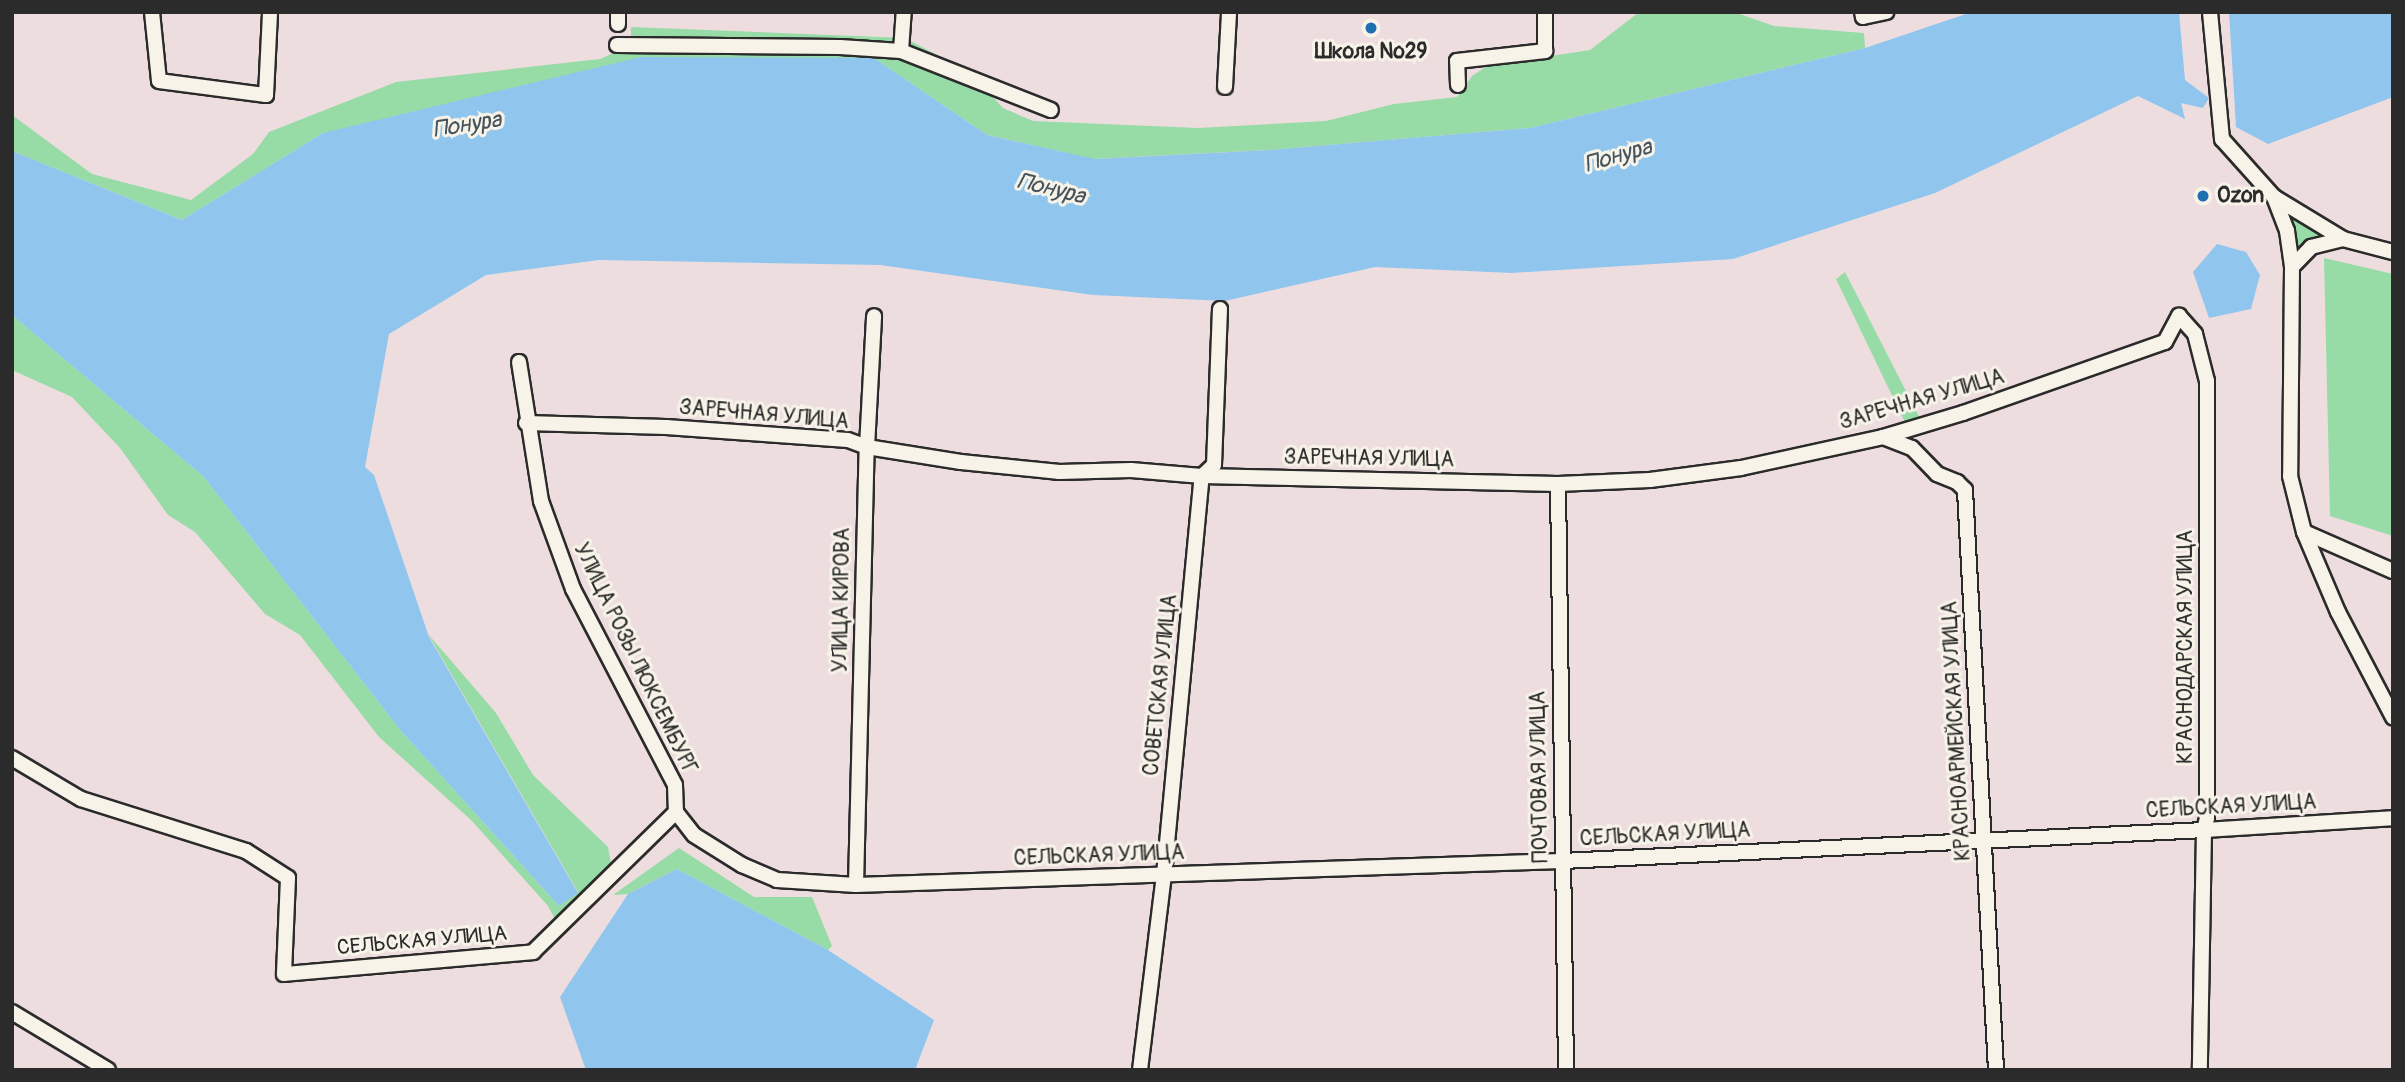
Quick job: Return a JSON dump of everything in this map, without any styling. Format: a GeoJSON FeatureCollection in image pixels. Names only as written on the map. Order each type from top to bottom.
{"type":"FeatureCollection","features":[{"type":"Feature","properties":{"kind":"street"},"geometry":{"type":"LineString","coordinates":[[152,12],[159,81],[266,95],[270,12]]}},
{"type":"Feature","properties":{"kind":"street"},"geometry":{"type":"LineString","coordinates":[[901,51],[904,12]]}},
{"type":"Feature","properties":{"kind":"street"},"geometry":{"type":"LineString","coordinates":[[1225,87],[1229,12]]}},
{"type":"Feature","properties":{"kind":"street"},"geometry":{"type":"LineString","coordinates":[[1458,85],[1457,61],[1545,51],[1545,12]]}},
{"type":"Feature","properties":{"kind":"street"},"geometry":{"type":"LineString","coordinates":[[1862,12],[1863,17],[1886,12]]}},
{"type":"Feature","properties":{"kind":"street"},"geometry":{"type":"LineString","coordinates":[[2210,12],[2222,139],[2274,198],[2343,239],[2393,252]]}},
{"type":"Feature","properties":{"kind":"street"},"geometry":{"type":"LineString","coordinates":[[617,45],[840,47],[901,51],[1051,110]]}},
{"type":"Feature","properties":{"kind":"street"},"geometry":{"type":"LineString","coordinates":[[2274,198],[2287,230],[2292,267],[2290,476],[2304,532],[2338,612],[2393,717]]}},
{"type":"Feature","properties":{"kind":"street"},"geometry":{"type":"LineString","coordinates":[[2292,267],[2311,247],[2343,239]]}},
{"type":"Feature","properties":{"kind":"street","name":"СОВЕТСКАЯ УЛИЦА"},"geometry":{"type":"LineString","coordinates":[[1140,1070],[1164,875],[1202,476],[1214,465],[1220,309]]}},
{"type":"Feature","properties":{"kind":"street","name":"УЛИЦА КИРОВА"},"geometry":{"type":"LineString","coordinates":[[856,885],[867,447],[874,316]]}},
{"type":"Feature","properties":{"kind":"street","name":"ЗАРЕЧНАЯ УЛИЦА"},"geometry":{"type":"LineString","coordinates":[[526,422],[666,427],[848,440],[867,447],[1059,472],[1130,470],[1202,476],[1558,484],[1650,480],[1741,468],[1883,437],[1963,414],[2165,342],[2179,316]]}},
{"type":"Feature","properties":{"kind":"street","name":"КРАСНОДАРСКАЯ УЛИЦА"},"geometry":{"type":"LineString","coordinates":[[2179,316],[2195,334],[2207,381],[2207,818],[2204,830],[2200,1070]]}},
{"type":"Feature","properties":{"kind":"street","name":"УЛИЦА РОЗЫ ЛЮКСЕМБУРГ"},"geometry":{"type":"LineString","coordinates":[[519,362],[526,422],[541,501],[573,589],[675,785],[676,812]]}},
{"type":"Feature","properties":{"kind":"street","name":"КРАСНОАРМЕЙСКАЯ УЛИЦА"},"geometry":{"type":"LineString","coordinates":[[1883,437],[1912,449],[1937,474],[1957,482],[1965,490],[1996,1070]]}},
{"type":"Feature","properties":{"kind":"street","name":"ПОЧТОВАЯ УЛИЦА"},"geometry":{"type":"LineString","coordinates":[[1558,484],[1566,1070]]}},
{"type":"Feature","properties":{"kind":"street"},"geometry":{"type":"LineString","coordinates":[[2304,532],[2393,571]]}},
{"type":"Feature","properties":{"kind":"street","name":"СЕЛЬСКАЯ УЛИЦА"},"geometry":{"type":"LineString","coordinates":[[12,758],[81,799],[246,851],[288,878],[284,974],[533,952],[676,812],[694,835],[742,865],[777,880],[856,885],[1562,861],[2204,830],[2393,818]]}},
{"type":"Feature","properties":{"kind":"street"},"geometry":{"type":"LineString","coordinates":[[12,1012],[108,1070]]}},
{"type":"Feature","properties":{"kind":"green space"},"geometry":{"type":"Polygon","coordinates":[[[1734,12],[1774,26],[1864,33],[1865,48],[1530,128],[1270,150],[1093,159],[987,135],[874,58],[323,133],[182,220],[12,151],[12,115],[92,174],[191,200],[253,154],[269,132],[396,82],[600,59],[620,50],[631,36],[631,27],[905,38],[969,72],[1003,108],[1033,121],[1198,128],[1326,121],[1394,104],[1457,97],[1472,76],[1487,66],[1590,50],[1638,13],[1734,12]]]}},
{"type":"Feature","properties":{"kind":"green space"},"geometry":{"type":"Polygon","coordinates":[[[2274,198],[2343,239],[2311,247],[2292,267],[2274,198]]]}},
{"type":"Feature","properties":{"kind":"green space"},"geometry":{"type":"Polygon","coordinates":[[[2324,258],[2393,274],[2393,536],[2330,516],[2324,258]]]}},
{"type":"Feature","properties":{"kind":"green space"},"geometry":{"type":"Polygon","coordinates":[[[1845,272],[1927,432],[1912,437],[1836,279],[1845,272]]]}},
{"type":"Feature","properties":{"kind":"green space"},"geometry":{"type":"Polygon","coordinates":[[[12,315],[204,477],[401,731],[559,906],[578,892],[428,634],[496,713],[533,775],[608,847],[611,864],[555,919],[548,906],[471,820],[379,737],[300,635],[265,614],[195,532],[168,515],[120,448],[72,397],[12,370],[12,315]]]}},
{"type":"Feature","properties":{"kind":"green space"},"geometry":{"type":"Polygon","coordinates":[[[679,848],[754,897],[812,897],[832,946],[828,950],[677,869],[628,894],[613,895],[679,848]]]}},
{"type":"Feature","properties":{"kind":"water","name":"Понура"},"geometry":{"type":"Polygon","coordinates":[[[1972,12],[2179,12],[2185,80],[2209,98],[2203,108],[2181,103],[2185,119],[2138,96],[1935,193],[1733,259],[1512,273],[1375,267],[1225,301],[1093,295],[880,265],[599,260],[486,275],[389,334],[365,467],[374,475],[429,637],[578,893],[559,906],[401,731],[204,477],[12,315],[12,151],[182,220],[323,133],[641,57],[874,58],[987,135],[1095,159],[1270,150],[1530,128],[1865,48],[1972,12]]]}},
{"type":"Feature","properties":{"kind":"water"},"geometry":{"type":"Polygon","coordinates":[[[2229,12],[2393,12],[2393,97],[2268,144],[2236,127],[2229,12]]]}},
{"type":"Feature","properties":{"kind":"water"},"geometry":{"type":"Polygon","coordinates":[[[2217,244],[2246,252],[2260,275],[2251,309],[2209,318],[2193,272],[2217,244]]]}},
{"type":"Feature","properties":{"kind":"water"},"geometry":{"type":"Polygon","coordinates":[[[677,869],[828,950],[934,1020],[915,1070],[586,1070],[560,997],[628,894],[677,869]]]}},
{"type":"Feature","properties":{"kind":"place","name":"Школа №29"},"geometry":{"type":"Point","coordinates":[1371,28]}},
{"type":"Feature","properties":{"kind":"place","name":"Ozon"},"geometry":{"type":"Point","coordinates":[2203,196]}}]}
